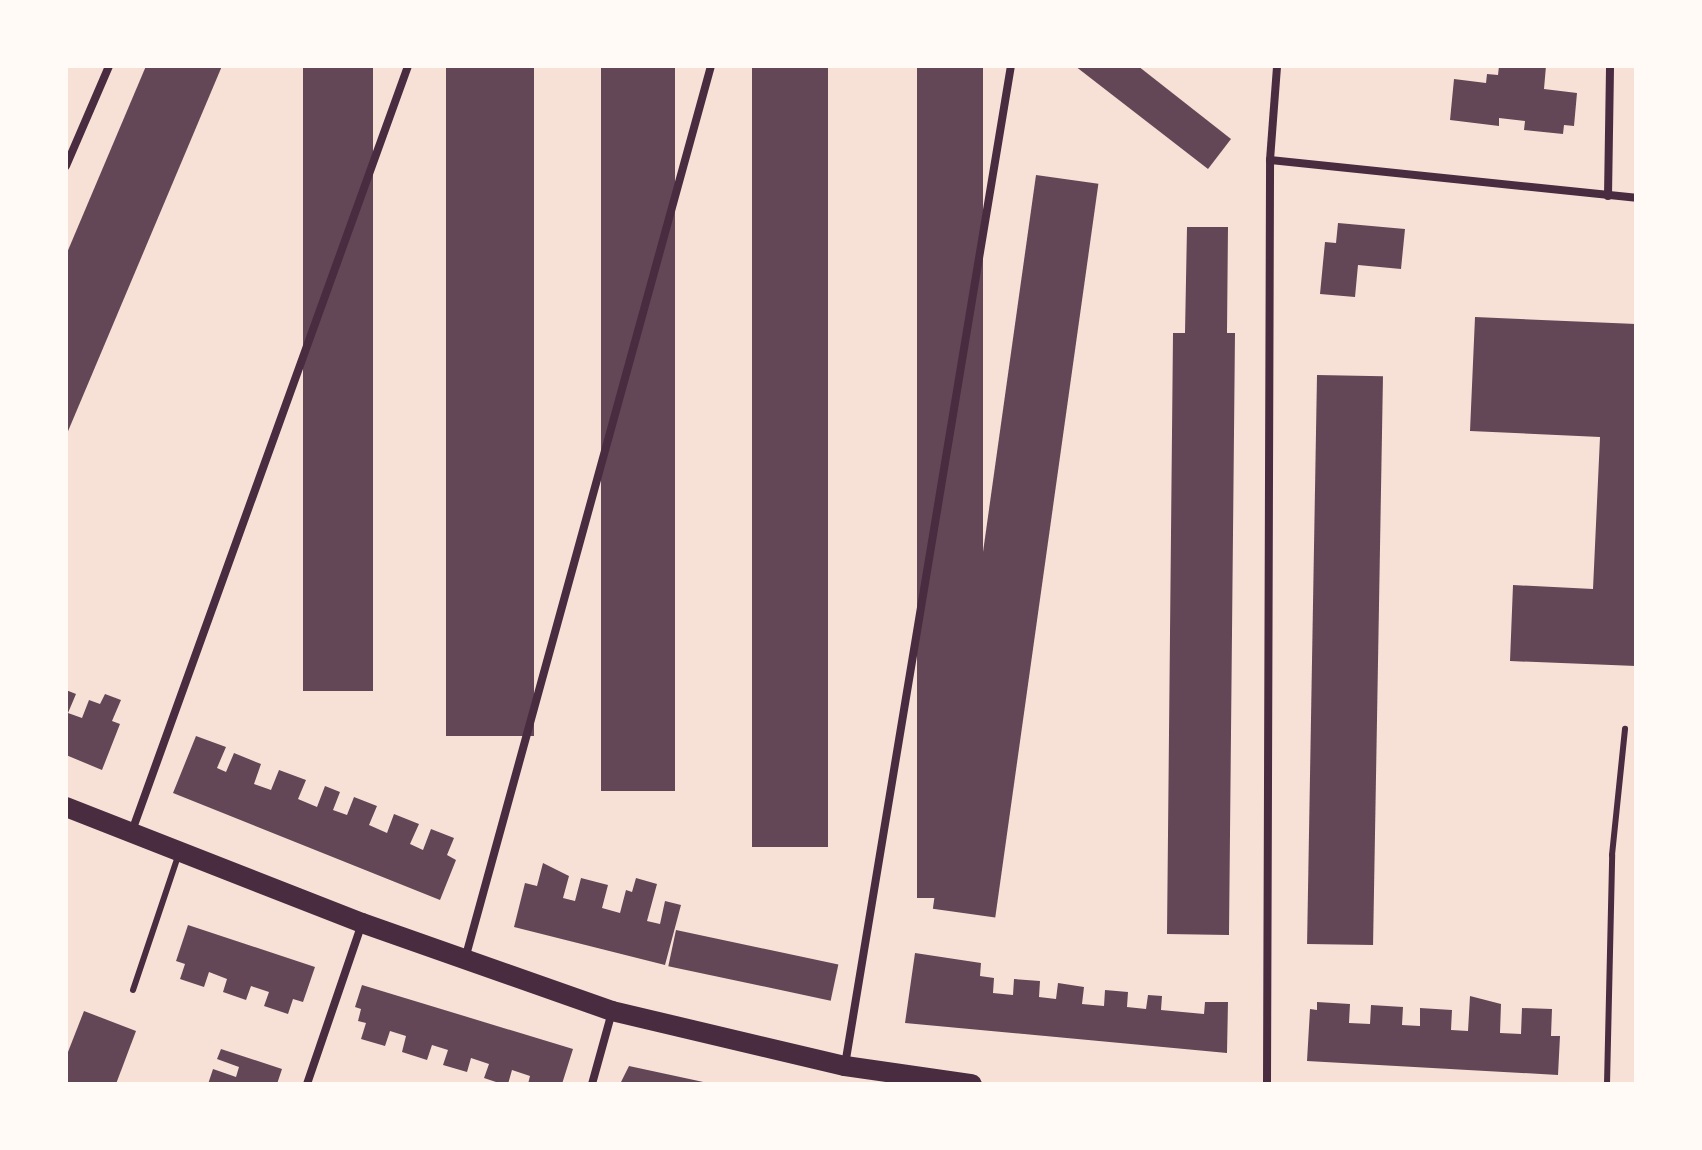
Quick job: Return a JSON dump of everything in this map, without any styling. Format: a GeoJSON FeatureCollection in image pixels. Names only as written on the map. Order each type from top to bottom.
{"type":"FeatureCollection","features":[{"type":"Feature","properties":{"kind":"main road"},"geometry":{"type":"LineString","coordinates":[[66,807],[362,923],[612,1011],[845,1066],[868,1077],[972,1084]]}},
{"type":"Feature","properties":{"kind":"street"},"geometry":{"type":"LineString","coordinates":[[66,164],[109,66]]}},
{"type":"Feature","properties":{"kind":"street"},"geometry":{"type":"LineString","coordinates":[[132,831],[408,66]]}},
{"type":"Feature","properties":{"kind":"street"},"geometry":{"type":"LineString","coordinates":[[465,960],[711,66]]}},
{"type":"Feature","properties":{"kind":"street"},"geometry":{"type":"LineString","coordinates":[[845,1066],[1011,66]]}},
{"type":"Feature","properties":{"kind":"street"},"geometry":{"type":"LineString","coordinates":[[1267,1084],[1270,160],[1277,66]]}},
{"type":"Feature","properties":{"kind":"street"},"geometry":{"type":"LineString","coordinates":[[1608,196],[1610,66]]}},
{"type":"Feature","properties":{"kind":"street"},"geometry":{"type":"LineString","coordinates":[[1270,160],[1636,198]]}},
{"type":"Feature","properties":{"kind":"street"},"geometry":{"type":"LineString","coordinates":[[307,1084],[362,923]]}},
{"type":"Feature","properties":{"kind":"street"},"geometry":{"type":"LineString","coordinates":[[592,1084],[612,1011]]}},
{"type":"Feature","properties":{"kind":"lane"},"geometry":{"type":"LineString","coordinates":[[1607,1084],[1612,855],[1625,729]]}},
{"type":"Feature","properties":{"kind":"lane"},"geometry":{"type":"LineString","coordinates":[[133,990],[180,851]]}},
{"type":"Feature","properties":{"kind":"building"},"geometry":{"type":"Polygon","coordinates":[[[146,66],[222,66],[66,436],[66,255],[146,66]]]}},
{"type":"Feature","properties":{"kind":"building"},"geometry":{"type":"Polygon","coordinates":[[[303,66],[373,66],[373,691],[303,691],[303,66]]]}},
{"type":"Feature","properties":{"kind":"building"},"geometry":{"type":"Polygon","coordinates":[[[446,66],[534,66],[534,736],[446,736],[446,66]]]}},
{"type":"Feature","properties":{"kind":"building"},"geometry":{"type":"Polygon","coordinates":[[[601,66],[675,66],[675,791],[601,791],[601,66]]]}},
{"type":"Feature","properties":{"kind":"building"},"geometry":{"type":"Polygon","coordinates":[[[752,66],[828,66],[828,847],[752,847],[752,66]]]}},
{"type":"Feature","properties":{"kind":"building"},"geometry":{"type":"Polygon","coordinates":[[[917,66],[983,66],[983,898],[917,898],[917,66]]]}},
{"type":"Feature","properties":{"kind":"building"},"geometry":{"type":"Polygon","coordinates":[[[1075,66],[1138,66],[1231,139],[1208,169],[1075,66]]]}},
{"type":"Feature","properties":{"kind":"building"},"geometry":{"type":"Polygon","coordinates":[[[1499,66],[1546,66],[1544,89],[1577,93],[1574,126],[1564,125],[1563,134],[1524,130],[1525,121],[1499,118],[1499,126],[1450,120],[1454,79],[1486,83],[1487,74],[1498,75],[1499,66]]]}},
{"type":"Feature","properties":{"kind":"building"},"geometry":{"type":"Polygon","coordinates":[[[1036,175],[1098,184],[995,918],[933,909],[1036,175]]]}},
{"type":"Feature","properties":{"kind":"building"},"geometry":{"type":"Polygon","coordinates":[[[1338,223],[1405,229],[1401,269],[1358,265],[1355,297],[1320,294],[1325,242],[1336,243],[1338,223]]]}},
{"type":"Feature","properties":{"kind":"building"},"geometry":{"type":"Polygon","coordinates":[[[1187,227],[1228,227],[1227,333],[1235,333],[1229,935],[1167,934],[1173,333],[1185,333],[1187,227]]]}},
{"type":"Feature","properties":{"kind":"building"},"geometry":{"type":"Polygon","coordinates":[[[1475,317],[1636,324],[1636,666],[1510,661],[1513,585],[1593,589],[1600,437],[1470,431],[1475,317]]]}},
{"type":"Feature","properties":{"kind":"building"},"geometry":{"type":"Polygon","coordinates":[[[1317,375],[1383,376],[1373,945],[1307,944],[1317,375]]]}},
{"type":"Feature","properties":{"kind":"building"},"geometry":{"type":"Polygon","coordinates":[[[66,690],[76,694],[68,713],[82,718],[89,700],[100,704],[105,694],[121,700],[112,721],[120,724],[102,770],[66,755],[66,690]]]}},
{"type":"Feature","properties":{"kind":"building"},"geometry":{"type":"Polygon","coordinates":[[[196,736],[226,747],[217,768],[226,772],[234,753],[261,764],[254,784],[271,790],[279,770],[306,780],[298,799],[317,807],[325,786],[340,792],[333,810],[347,815],[354,797],[377,806],[369,825],[387,833],[394,814],[419,824],[410,844],[423,850],[431,829],[454,838],[447,855],[456,860],[440,900],[173,793],[196,736]]]}},
{"type":"Feature","properties":{"kind":"building"},"geometry":{"type":"Polygon","coordinates":[[[543,863],[569,876],[563,898],[575,901],[581,878],[608,885],[602,908],[620,913],[626,890],[632,892],[636,878],[657,884],[647,921],[660,924],[665,901],[681,905],[665,965],[514,927],[525,883],[537,886],[543,863]]]}},
{"type":"Feature","properties":{"kind":"building"},"geometry":{"type":"Polygon","coordinates":[[[188,925],[315,967],[303,1002],[293,999],[288,1014],[264,1006],[269,992],[251,986],[246,1000],[223,992],[227,979],[209,972],[204,987],[180,979],[185,964],[176,961],[188,925]]]}},
{"type":"Feature","properties":{"kind":"building"},"geometry":{"type":"Polygon","coordinates":[[[676,930],[838,965],[831,1001],[668,966],[676,930]]]}},
{"type":"Feature","properties":{"kind":"building"},"geometry":{"type":"Polygon","coordinates":[[[915,953],[981,963],[980,976],[994,978],[993,993],[1013,995],[1014,979],[1040,981],[1039,997],[1056,999],[1058,983],[1084,987],[1082,1004],[1104,1006],[1105,990],[1128,992],[1127,1007],[1146,1009],[1148,995],[1162,996],[1161,1010],[1204,1014],[1205,1002],[1228,1002],[1227,1053],[905,1023],[915,953]]]}},
{"type":"Feature","properties":{"kind":"building"},"geometry":{"type":"Polygon","coordinates":[[[362,985],[573,1049],[562,1084],[528,1084],[530,1076],[512,1070],[508,1084],[502,1084],[484,1078],[489,1064],[471,1058],[467,1072],[443,1065],[448,1050],[432,1045],[427,1060],[402,1052],[406,1036],[390,1031],[385,1046],[361,1039],[366,1023],[358,1021],[361,1009],[355,1007],[362,985]]]}},
{"type":"Feature","properties":{"kind":"building"},"geometry":{"type":"Polygon","coordinates":[[[1470,996],[1501,1004],[1500,1033],[1521,1034],[1522,1008],[1552,1009],[1551,1036],[1560,1036],[1558,1075],[1307,1061],[1310,1009],[1317,1010],[1317,1002],[1350,1004],[1349,1023],[1370,1024],[1371,1005],[1403,1007],[1402,1025],[1420,1026],[1420,1008],[1452,1010],[1451,1030],[1468,1031],[1470,996]]]}},
{"type":"Feature","properties":{"kind":"building"},"geometry":{"type":"Polygon","coordinates":[[[84,1011],[136,1031],[116,1084],[66,1084],[66,1057],[84,1011]]]}},
{"type":"Feature","properties":{"kind":"building"},"geometry":{"type":"Polygon","coordinates":[[[221,1049],[282,1069],[277,1084],[208,1084],[213,1069],[236,1077],[239,1067],[217,1059],[221,1049]]]}},
{"type":"Feature","properties":{"kind":"building"},"geometry":{"type":"Polygon","coordinates":[[[629,1066],[708,1083],[708,1084],[620,1084],[629,1066]]]}}]}
